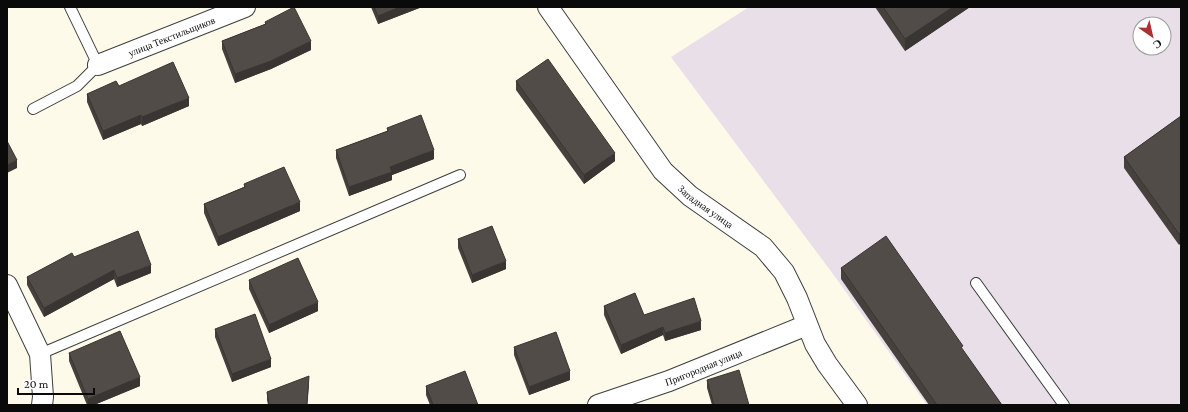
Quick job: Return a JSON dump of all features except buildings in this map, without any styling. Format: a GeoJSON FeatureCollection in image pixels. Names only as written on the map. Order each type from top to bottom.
{"type":"FeatureCollection","features":[{"type":"Feature","properties":{"kind":"street","name":"улица Текстильщиков"},"geometry":{"type":"LineString","coordinates":[[98,65],[245,7]]}},
{"type":"Feature","properties":{"kind":"street","name":"Западная улица"},"geometry":{"type":"LineString","coordinates":[[548,7],[663,171],[690,196],[763,247],[784,272],[797,298],[815,344],[827,364],[857,405]]}},
{"type":"Feature","properties":{"kind":"street"},"geometry":{"type":"LineString","coordinates":[[7,285],[40,354],[43,397],[42,405]]}},
{"type":"Feature","properties":{"kind":"street","name":"Пригородная улица"},"geometry":{"type":"LineString","coordinates":[[598,405],[669,381],[807,325]]}},
{"type":"Feature","properties":{"kind":"lane"},"geometry":{"type":"LineString","coordinates":[[33,109],[77,86],[98,65],[70,7]]}},
{"type":"Feature","properties":{"kind":"lane"},"geometry":{"type":"LineString","coordinates":[[40,354],[460,175]]}},
{"type":"Feature","properties":{"kind":"lane"},"geometry":{"type":"LineString","coordinates":[[976,283],[1064,405]]}},
{"type":"Feature","properties":{"kind":"shaded area"},"geometry":{"type":"Polygon","coordinates":[[[749,7],[1181,7],[1181,405],[927,405],[833,274],[671,57],[749,7]]]}}]}
